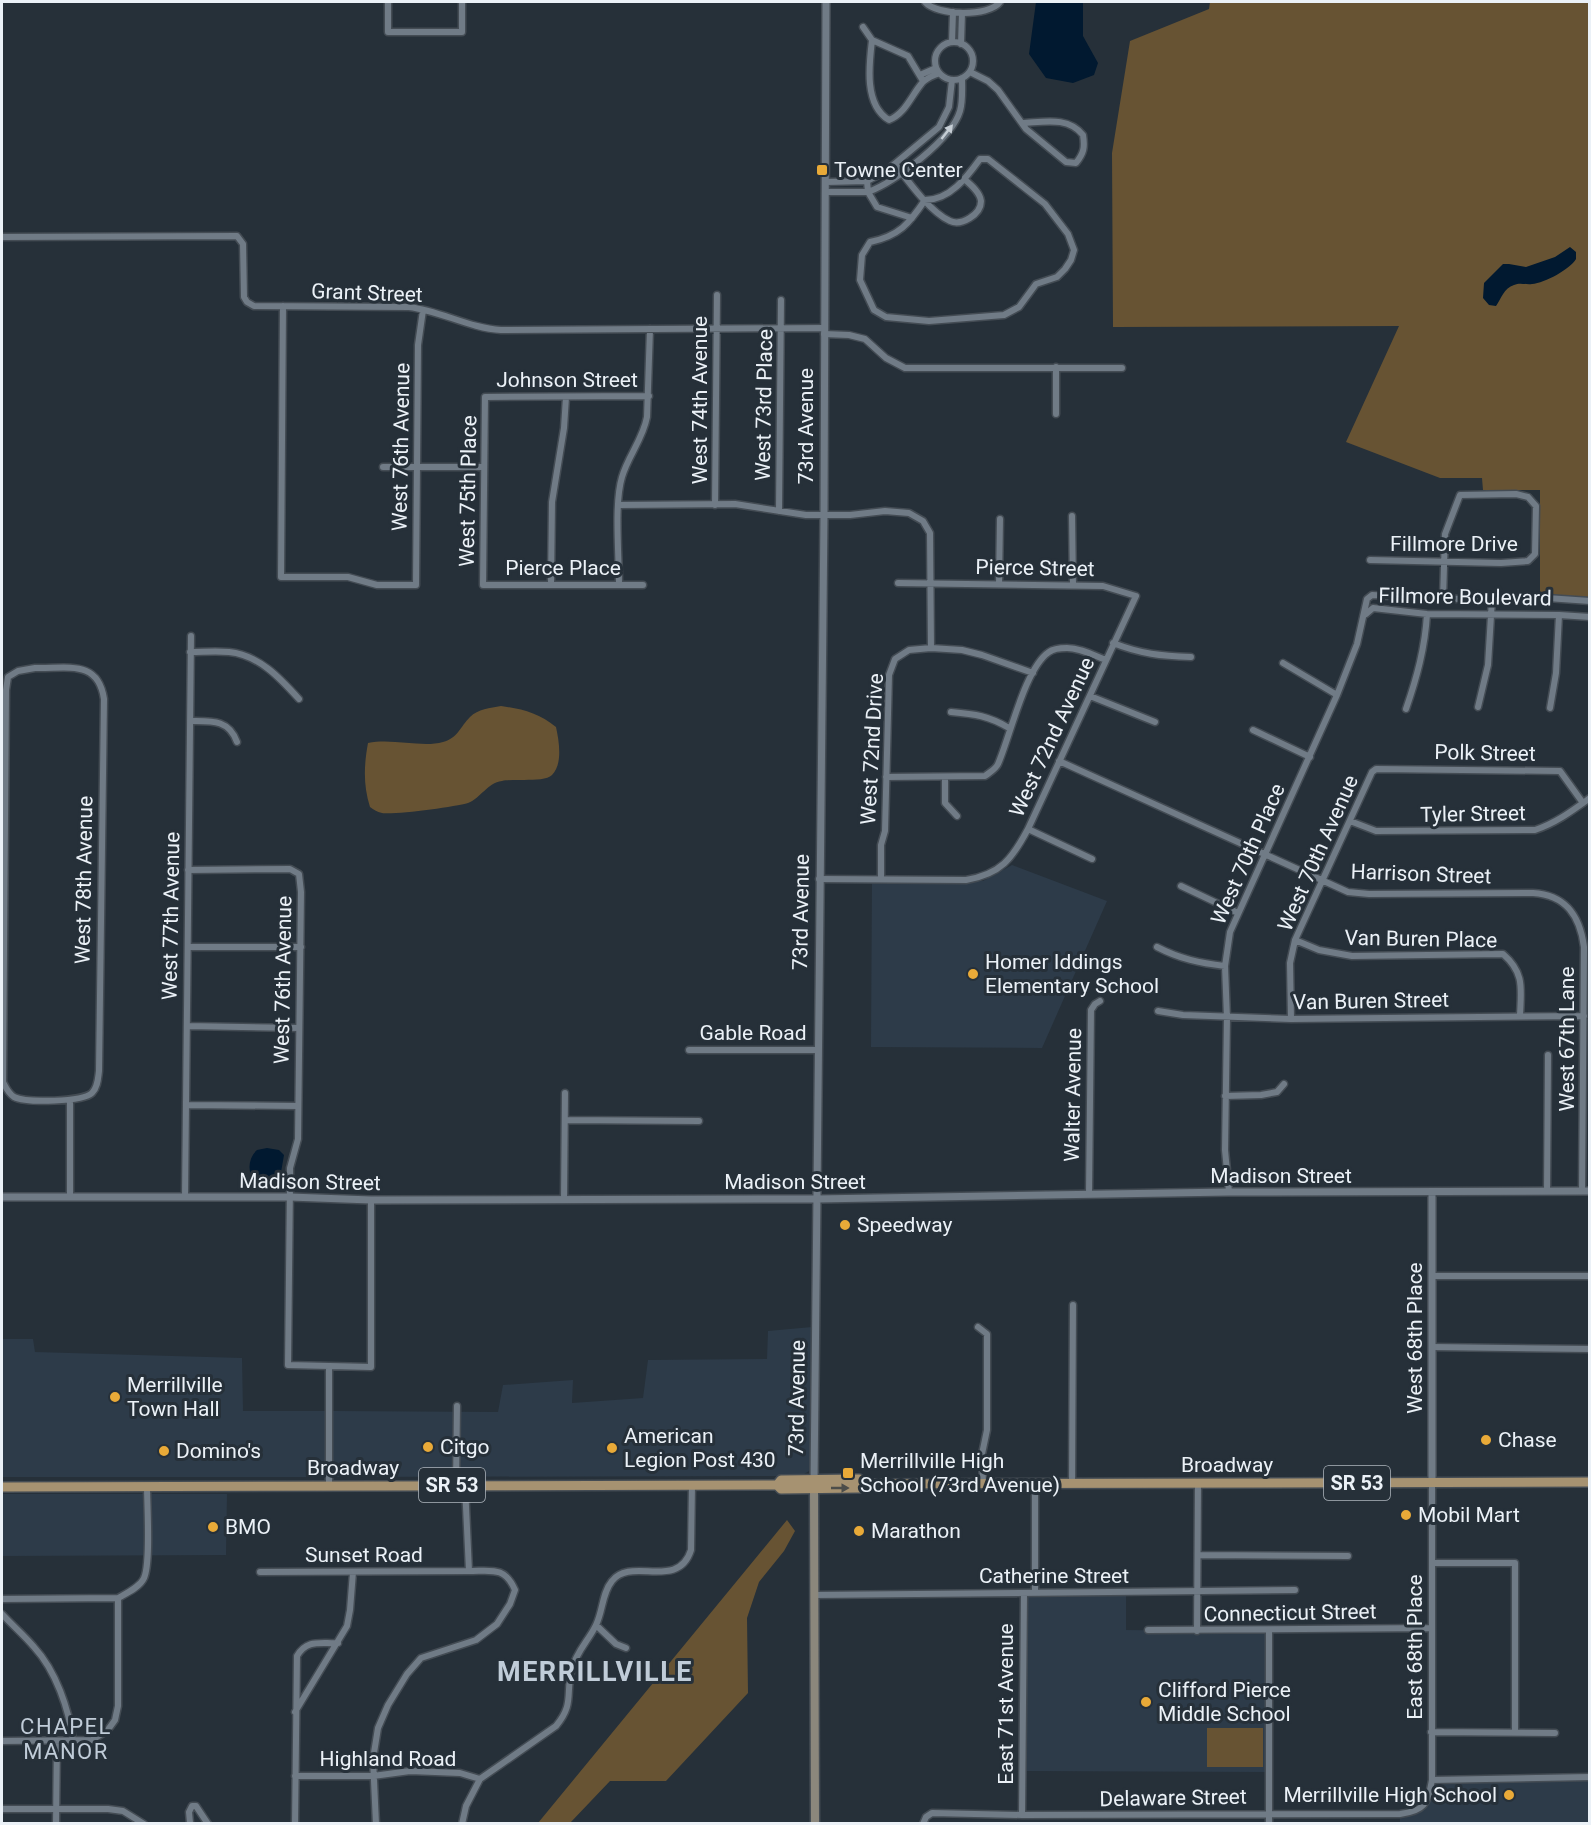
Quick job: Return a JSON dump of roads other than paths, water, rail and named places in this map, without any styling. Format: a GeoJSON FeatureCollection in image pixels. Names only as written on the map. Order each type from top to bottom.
{"type":"FeatureCollection","features":[{"type":"Feature","properties":{"kind":"main road","name":"Broadway"},"geometry":{"type":"LineString","coordinates":[[2,1487],[777,1485],[781,1489],[814,1484],[860,1488],[864,1484],[1590,1482]]}},
{"type":"Feature","properties":{"kind":"main road","name":"73rd Avenue"},"geometry":{"type":"LineString","coordinates":[[814,1484],[815,1824]]}},
{"type":"Feature","properties":{"kind":"street"},"geometry":{"type":"LineString","coordinates":[[388,2],[388,32],[462,32],[462,2]]}},
{"type":"Feature","properties":{"kind":"street","name":"73rd Avenue"},"geometry":{"type":"LineString","coordinates":[[814,1484],[824,515],[826,2]]}},
{"type":"Feature","properties":{"kind":"street"},"geometry":{"type":"LineString","coordinates":[[925,2],[930,7],[941,11],[962,13],[992,9],[1000,2]]}},
{"type":"Feature","properties":{"kind":"street"},"geometry":{"type":"LineString","coordinates":[[952,42],[953,12]]}},
{"type":"Feature","properties":{"kind":"street"},"geometry":{"type":"LineString","coordinates":[[961,44],[962,13]]}},
{"type":"Feature","properties":{"kind":"street"},"geometry":{"type":"LineString","coordinates":[[863,27],[872,40],[908,56],[922,78]]}},
{"type":"Feature","properties":{"kind":"street"},"geometry":{"type":"LineString","coordinates":[[872,40],[870,56],[873,101],[879,114],[889,120],[896,117],[922,78],[937,70]]}},
{"type":"Feature","properties":{"kind":"street"},"geometry":{"type":"LineString","coordinates":[[947,43],[961,44],[972,56],[973,63],[970,72],[962,78],[952,80],[944,78],[937,70],[935,57],[938,51],[947,43]]}},
{"type":"Feature","properties":{"kind":"street"},"geometry":{"type":"LineString","coordinates":[[970,72],[988,81],[998,90],[1026,129],[1066,162],[1076,163],[1082,156],[1085,147],[1083,135],[1071,124],[1063,122],[1022,123]]}},
{"type":"Feature","properties":{"kind":"street"},"geometry":{"type":"LineString","coordinates":[[826,192],[868,192],[885,185],[902,173],[946,136],[961,110],[962,78]]}},
{"type":"Feature","properties":{"kind":"street"},"geometry":{"type":"LineString","coordinates":[[826,182],[867,181],[878,177],[895,164],[939,127],[949,107],[952,80]]}},
{"type":"Feature","properties":{"kind":"street"},"geometry":{"type":"LineString","coordinates":[[980,159],[988,159],[1045,204],[1068,234],[1074,250],[1071,260],[1057,277],[1036,284],[1019,307],[1004,315],[929,321],[886,317],[874,310],[860,280],[862,255],[870,242],[892,236],[909,225],[925,200],[938,199],[945,195],[964,179],[980,159]]}},
{"type":"Feature","properties":{"kind":"street"},"geometry":{"type":"LineString","coordinates":[[895,164],[925,200],[952,222],[959,223],[970,217],[978,210],[981,201],[977,192],[964,179]]}},
{"type":"Feature","properties":{"kind":"street"},"geometry":{"type":"LineString","coordinates":[[867,181],[868,192],[878,207],[912,218]]}},
{"type":"Feature","properties":{"kind":"street","name":"Grant Street"},"geometry":{"type":"LineString","coordinates":[[2,237],[235,236],[240,238],[243,244],[243,292],[246,300],[254,306],[423,309],[472,326],[493,329],[781,328],[824,331],[865,339],[886,358],[905,368],[1122,368]]}},
{"type":"Feature","properties":{"kind":"street","name":"West 74th Avenue"},"geometry":{"type":"LineString","coordinates":[[715,505],[717,295]]}},
{"type":"Feature","properties":{"kind":"street","name":"West 73rd Place"},"geometry":{"type":"LineString","coordinates":[[780,511],[781,300]]}},
{"type":"Feature","properties":{"kind":"street","name":"West 76th Avenue"},"geometry":{"type":"LineString","coordinates":[[283,306],[281,577],[348,577],[377,585],[416,585],[418,345],[423,309]]}},
{"type":"Feature","properties":{"kind":"street"},"geometry":{"type":"LineString","coordinates":[[619,584],[621,481],[646,423],[649,396],[650,329]]}},
{"type":"Feature","properties":{"kind":"street"},"geometry":{"type":"LineString","coordinates":[[1056,367],[1056,414]]}},
{"type":"Feature","properties":{"kind":"street","name":"Johnson Street"},"geometry":{"type":"LineString","coordinates":[[485,397],[649,396]]}},
{"type":"Feature","properties":{"kind":"street","name":"West 75th Place"},"geometry":{"type":"LineString","coordinates":[[483,585],[485,397]]}},
{"type":"Feature","properties":{"kind":"street"},"geometry":{"type":"LineString","coordinates":[[551,584],[552,502],[564,428],[566,397]]}},
{"type":"Feature","properties":{"kind":"street"},"geometry":{"type":"LineString","coordinates":[[383,467],[484,467]]}},
{"type":"Feature","properties":{"kind":"street","name":"Fillmore Drive"},"geometry":{"type":"LineString","coordinates":[[1370,560],[1443,562],[1520,563],[1528,561],[1534,554],[1536,506],[1528,497],[1516,494],[1466,493],[1460,495],[1445,534],[1443,562]]}},
{"type":"Feature","properties":{"kind":"street"},"geometry":{"type":"LineString","coordinates":[[619,505],[746,505],[799,514],[824,515],[885,511],[909,513],[923,521],[930,533],[931,648],[962,650],[1033,673]]}},
{"type":"Feature","properties":{"kind":"street"},"geometry":{"type":"LineString","coordinates":[[1072,516],[1073,585]]}},
{"type":"Feature","properties":{"kind":"street"},"geometry":{"type":"LineString","coordinates":[[999,584],[1000,519]]}},
{"type":"Feature","properties":{"kind":"street"},"geometry":{"type":"LineString","coordinates":[[1443,562],[1443,599]]}},
{"type":"Feature","properties":{"kind":"street","name":"Pierce Street"},"geometry":{"type":"LineString","coordinates":[[898,583],[1103,586],[1136,596]]}},
{"type":"Feature","properties":{"kind":"street","name":"Pierce Place"},"geometry":{"type":"LineString","coordinates":[[483,585],[643,585]]}},
{"type":"Feature","properties":{"kind":"street","name":"Fillmore Boulevard"},"geometry":{"type":"LineString","coordinates":[[1365,615],[1367,599],[1372,595],[1443,599],[1547,598],[1590,602]]}},
{"type":"Feature","properties":{"kind":"street","name":"West 72nd Avenue"},"geometry":{"type":"LineString","coordinates":[[880,878],[966,880],[995,872],[1006,862],[1017,849],[1028,829],[1136,596]]}},
{"type":"Feature","properties":{"kind":"street"},"geometry":{"type":"LineString","coordinates":[[1478,707],[1488,666],[1492,599]]}},
{"type":"Feature","properties":{"kind":"street","name":"Fillmore Boulevard"},"geometry":{"type":"LineString","coordinates":[[1365,615],[1373,608],[1427,614],[1590,617]]}},
{"type":"Feature","properties":{"kind":"street"},"geometry":{"type":"LineString","coordinates":[[1406,709],[1416,682],[1425,642],[1427,614]]}},
{"type":"Feature","properties":{"kind":"street","name":"West 70th Place"},"geometry":{"type":"LineString","coordinates":[[1229,1192],[1225,1150],[1227,1018],[1225,966],[1230,932],[1337,695],[1357,644],[1365,615]]}},
{"type":"Feature","properties":{"kind":"street"},"geometry":{"type":"LineString","coordinates":[[1550,708],[1556,673],[1559,615]]}},
{"type":"Feature","properties":{"kind":"street","name":"West 77th Avenue"},"geometry":{"type":"LineString","coordinates":[[185,1197],[191,636]]}},
{"type":"Feature","properties":{"kind":"street"},"geometry":{"type":"LineString","coordinates":[[1113,643],[1155,656],[1191,657]]}},
{"type":"Feature","properties":{"kind":"street","name":"West 72nd Drive"},"geometry":{"type":"LineString","coordinates":[[880,878],[881,845],[885,831],[889,675],[895,659],[909,650],[931,648]]}},
{"type":"Feature","properties":{"kind":"street"},"geometry":{"type":"LineString","coordinates":[[886,777],[985,776],[997,766],[1009,728],[1033,673],[1040,660],[1050,650],[1077,648],[1106,660]]}},
{"type":"Feature","properties":{"kind":"street"},"geometry":{"type":"LineString","coordinates":[[190,652],[231,652],[250,658],[278,676],[299,699]]}},
{"type":"Feature","properties":{"kind":"street"},"geometry":{"type":"LineString","coordinates":[[1283,663],[1337,695]]}},
{"type":"Feature","properties":{"kind":"street","name":"West 78th Avenue"},"geometry":{"type":"LineString","coordinates":[[27,669],[88,670],[97,678],[102,687],[104,699],[97,1084],[89,1095],[70,1100],[25,1100],[10,1094],[3,1082],[6,690],[8,677],[27,669]]}},
{"type":"Feature","properties":{"kind":"street"},"geometry":{"type":"LineString","coordinates":[[1090,696],[1155,722]]}},
{"type":"Feature","properties":{"kind":"street"},"geometry":{"type":"LineString","coordinates":[[951,712],[993,718],[1009,728]]}},
{"type":"Feature","properties":{"kind":"street"},"geometry":{"type":"LineString","coordinates":[[190,721],[225,725],[233,731],[237,742]]}},
{"type":"Feature","properties":{"kind":"street"},"geometry":{"type":"LineString","coordinates":[[1253,730],[1310,757]]}},
{"type":"Feature","properties":{"kind":"street","name":"Harrison Street"},"geometry":{"type":"LineString","coordinates":[[1059,761],[1348,892],[1369,894],[1533,893],[1556,897]]}},
{"type":"Feature","properties":{"kind":"street","name":"Polk Street"},"geometry":{"type":"LineString","coordinates":[[1372,772],[1376,769],[1560,771],[1583,803]]}},
{"type":"Feature","properties":{"kind":"street","name":"West 70th Avenue"},"geometry":{"type":"LineString","coordinates":[[1291,1019],[1290,963],[1295,940],[1372,772]]}},
{"type":"Feature","properties":{"kind":"street"},"geometry":{"type":"LineString","coordinates":[[945,778],[945,803],[957,816]]}},
{"type":"Feature","properties":{"kind":"street","name":"Tyler Street"},"geometry":{"type":"LineString","coordinates":[[1350,820],[1376,831],[1535,830],[1548,826],[1590,798]]}},
{"type":"Feature","properties":{"kind":"street"},"geometry":{"type":"LineString","coordinates":[[1028,829],[1092,859]]}},
{"type":"Feature","properties":{"kind":"street","name":"West 76th Avenue"},"geometry":{"type":"LineString","coordinates":[[188,870],[290,869],[299,874],[301,947],[298,1139],[290,1168],[288,1365],[330,1366]]}},
{"type":"Feature","properties":{"kind":"street"},"geometry":{"type":"LineString","coordinates":[[819,879],[880,878]]}},
{"type":"Feature","properties":{"kind":"street"},"geometry":{"type":"LineString","coordinates":[[1181,886],[1238,913]]}},
{"type":"Feature","properties":{"kind":"street","name":"West 67th Lane"},"geometry":{"type":"LineString","coordinates":[[1556,897],[1572,911],[1587,947],[1584,1016],[1587,1055],[1586,1191]]}},
{"type":"Feature","properties":{"kind":"street","name":"Van Buren Place"},"geometry":{"type":"LineString","coordinates":[[1295,940],[1319,950],[1352,956],[1503,954],[1518,972],[1521,982],[1520,1016]]}},
{"type":"Feature","properties":{"kind":"street"},"geometry":{"type":"LineString","coordinates":[[188,947],[301,947]]}},
{"type":"Feature","properties":{"kind":"street"},"geometry":{"type":"LineString","coordinates":[[1157,947],[1177,958],[1225,966]]}},
{"type":"Feature","properties":{"kind":"street","name":"Walter Avenue"},"geometry":{"type":"LineString","coordinates":[[1089,1194],[1091,1010],[1100,1000]]}},
{"type":"Feature","properties":{"kind":"street","name":"Van Buren Street"},"geometry":{"type":"LineString","coordinates":[[1158,1011],[1183,1016],[1291,1019],[1584,1016]]}},
{"type":"Feature","properties":{"kind":"street"},"geometry":{"type":"LineString","coordinates":[[187,1026],[299,1028]]}},
{"type":"Feature","properties":{"kind":"street","name":"Gable Road"},"geometry":{"type":"LineString","coordinates":[[689,1050],[818,1050]]}},
{"type":"Feature","properties":{"kind":"street"},"geometry":{"type":"LineString","coordinates":[[1547,1191],[1548,1055]]}},
{"type":"Feature","properties":{"kind":"street"},"geometry":{"type":"LineString","coordinates":[[1225,1096],[1277,1092],[1284,1084]]}},
{"type":"Feature","properties":{"kind":"street"},"geometry":{"type":"LineString","coordinates":[[564,1199],[565,1093]]}},
{"type":"Feature","properties":{"kind":"street"},"geometry":{"type":"LineString","coordinates":[[69,1197],[70,1100]]}},
{"type":"Feature","properties":{"kind":"street"},"geometry":{"type":"LineString","coordinates":[[186,1106],[298,1106]]}},
{"type":"Feature","properties":{"kind":"street"},"geometry":{"type":"LineString","coordinates":[[565,1120],[699,1121]]}},
{"type":"Feature","properties":{"kind":"street","name":"Madison Street"},"geometry":{"type":"LineString","coordinates":[[2,1197],[290,1197],[371,1200],[817,1199],[1229,1192],[1586,1191]]}},
{"type":"Feature","properties":{"kind":"street","name":"West 68th Place"},"geometry":{"type":"LineString","coordinates":[[1432,1193],[1432,1483]]}},
{"type":"Feature","properties":{"kind":"street"},"geometry":{"type":"LineString","coordinates":[[330,1486],[330,1366],[371,1367],[371,1200]]}},
{"type":"Feature","properties":{"kind":"street"},"geometry":{"type":"LineString","coordinates":[[1432,1276],[1590,1276]]}},
{"type":"Feature","properties":{"kind":"street"},"geometry":{"type":"LineString","coordinates":[[1072,1484],[1073,1305]]}},
{"type":"Feature","properties":{"kind":"street"},"geometry":{"type":"LineString","coordinates":[[978,1328],[987,1334],[987,1430],[982,1454],[983,1484]]}},
{"type":"Feature","properties":{"kind":"street"},"geometry":{"type":"LineString","coordinates":[[1432,1347],[1590,1349]]}},
{"type":"Feature","properties":{"kind":"street"},"geometry":{"type":"LineString","coordinates":[[457,1406],[469,1571]]}},
{"type":"Feature","properties":{"kind":"street"},"geometry":{"type":"LineString","coordinates":[[1197,1631],[1198,1483]]}},
{"type":"Feature","properties":{"kind":"street","name":"East 68th Place"},"geometry":{"type":"LineString","coordinates":[[1421,1809],[1429,1795],[1432,1780],[1432,1483]]}},
{"type":"Feature","properties":{"kind":"street"},"geometry":{"type":"LineString","coordinates":[[1035,1484],[1035,1593]]}},
{"type":"Feature","properties":{"kind":"street"},"geometry":{"type":"LineString","coordinates":[[462,1824],[465,1806],[480,1779],[556,1726],[565,1716],[569,1702],[572,1670],[580,1650],[596,1625],[612,1580],[619,1575],[630,1573],[675,1570],[688,1560],[691,1550],[692,1485]]}},
{"type":"Feature","properties":{"kind":"street"},"geometry":{"type":"LineString","coordinates":[[2,1599],[118,1598],[132,1590],[144,1579],[147,1563],[147,1486]]}},
{"type":"Feature","properties":{"kind":"street"},"geometry":{"type":"LineString","coordinates":[[1198,1555],[1348,1556]]}},
{"type":"Feature","properties":{"kind":"street"},"geometry":{"type":"LineString","coordinates":[[1432,1563],[1515,1563],[1515,1732]]}},
{"type":"Feature","properties":{"kind":"street","name":"Sunset Road"},"geometry":{"type":"LineString","coordinates":[[260,1572],[499,1570],[510,1579],[515,1590],[510,1604],[497,1624],[476,1640],[421,1658],[407,1674],[388,1705],[378,1728],[373,1776]]}},
{"type":"Feature","properties":{"kind":"street"},"geometry":{"type":"LineString","coordinates":[[295,1713],[347,1626],[353,1572]]}},
{"type":"Feature","properties":{"kind":"street","name":"Catherine Street"},"geometry":{"type":"LineString","coordinates":[[814,1595],[1295,1590]]}},
{"type":"Feature","properties":{"kind":"street","name":"East 71st Avenue"},"geometry":{"type":"LineString","coordinates":[[1022,1815],[1024,1593]]}},
{"type":"Feature","properties":{"kind":"street"},"geometry":{"type":"LineString","coordinates":[[2,1741],[92,1740],[107,1731],[115,1720],[118,1706],[118,1598]]}},
{"type":"Feature","properties":{"kind":"street"},"geometry":{"type":"LineString","coordinates":[[2,1614],[35,1648],[46,1663],[56,1682],[71,1723],[73,1741]]}},
{"type":"Feature","properties":{"kind":"street"},"geometry":{"type":"LineString","coordinates":[[596,1625],[616,1644],[626,1648]]}},
{"type":"Feature","properties":{"kind":"street","name":"Connecticut Street"},"geometry":{"type":"LineString","coordinates":[[1148,1630],[1432,1628]]}},
{"type":"Feature","properties":{"kind":"street"},"geometry":{"type":"LineString","coordinates":[[1269,1630],[1269,1824]]}},
{"type":"Feature","properties":{"kind":"street"},"geometry":{"type":"LineString","coordinates":[[295,1824],[297,1656],[302,1647],[307,1644],[338,1643]]}},
{"type":"Feature","properties":{"kind":"street"},"geometry":{"type":"LineString","coordinates":[[1431,1732],[1555,1733]]}},
{"type":"Feature","properties":{"kind":"street"},"geometry":{"type":"LineString","coordinates":[[56,1824],[57,1741]]}},
{"type":"Feature","properties":{"kind":"street","name":"Highland Road"},"geometry":{"type":"LineString","coordinates":[[295,1776],[373,1776],[410,1771],[460,1773],[480,1779]]}},
{"type":"Feature","properties":{"kind":"street"},"geometry":{"type":"LineString","coordinates":[[373,1776],[376,1824]]}},
{"type":"Feature","properties":{"kind":"street"},"geometry":{"type":"LineString","coordinates":[[1432,1780],[1590,1777]]}},
{"type":"Feature","properties":{"kind":"street"},"geometry":{"type":"LineString","coordinates":[[190,1824],[190,1809],[196,1806],[208,1824]]}},
{"type":"Feature","properties":{"kind":"street"},"geometry":{"type":"LineString","coordinates":[[2,1809],[108,1809],[123,1811],[144,1824]]}},
{"type":"Feature","properties":{"kind":"street","name":"Delaware Street"},"geometry":{"type":"LineString","coordinates":[[924,1820],[932,1813],[1022,1815],[1400,1814],[1421,1809]]}},
{"type":"Feature","properties":{"kind":"street"},"geometry":{"type":"LineString","coordinates":[[1350,1814],[1350,1824]]}},
{"type":"Feature","properties":{"kind":"street"},"geometry":{"type":"LineString","coordinates":[[1083,1815],[1084,1824]]}},
{"type":"Feature","properties":{"kind":"water"},"geometry":{"type":"Polygon","coordinates":[[[1036,2],[1083,2],[1083,36],[1098,63],[1094,75],[1073,83],[1046,78],[1029,54],[1036,2]]]}},
{"type":"Feature","properties":{"kind":"water"},"geometry":{"type":"Polygon","coordinates":[[[1570,247],[1576,252],[1576,259],[1557,275],[1537,283],[1511,286],[1496,306],[1489,305],[1483,298],[1484,283],[1503,264],[1526,267],[1555,257],[1570,247]]]}},
{"type":"Feature","properties":{"kind":"water"},"geometry":{"type":"Polygon","coordinates":[[[267,1148],[279,1150],[284,1155],[280,1178],[275,1184],[257,1184],[250,1172],[251,1158],[257,1150],[267,1148]]]}},
{"type":"Feature","properties":{"kind":"place","name":"Towne Center"},"geometry":{"type":"Point","coordinates":[822,170]}},
{"type":"Feature","properties":{"kind":"place","name":"Homer Iddings Elementary School"},"geometry":{"type":"Point","coordinates":[973,974]}},
{"type":"Feature","properties":{"kind":"place","name":"Speedway"},"geometry":{"type":"Point","coordinates":[845,1225]}},
{"type":"Feature","properties":{"kind":"place","name":"Merrillville Town Hall"},"geometry":{"type":"Point","coordinates":[115,1397]}},
{"type":"Feature","properties":{"kind":"place","name":"Chase"},"geometry":{"type":"Point","coordinates":[1486,1440]}},
{"type":"Feature","properties":{"kind":"place","name":"Citgo"},"geometry":{"type":"Point","coordinates":[428,1447]}},
{"type":"Feature","properties":{"kind":"place","name":"American Legion Post 430"},"geometry":{"type":"Point","coordinates":[612,1448]}},
{"type":"Feature","properties":{"kind":"place","name":"Domino's"},"geometry":{"type":"Point","coordinates":[164,1451]}},
{"type":"Feature","properties":{"kind":"place","name":"Merrillville High School (73rd Avenue)"},"geometry":{"type":"Point","coordinates":[848,1473]}},
{"type":"Feature","properties":{"kind":"place","name":"Mobil Mart"},"geometry":{"type":"Point","coordinates":[1406,1515]}},
{"type":"Feature","properties":{"kind":"place","name":"BMO"},"geometry":{"type":"Point","coordinates":[213,1527]}},
{"type":"Feature","properties":{"kind":"place","name":"Marathon"},"geometry":{"type":"Point","coordinates":[859,1531]}},
{"type":"Feature","properties":{"kind":"place","name":"Clifford Pierce Middle School"},"geometry":{"type":"Point","coordinates":[1146,1702]}},
{"type":"Feature","properties":{"kind":"place","name":"Merrillville High School"},"geometry":{"type":"Point","coordinates":[1509,1795]}},
{"type":"Feature","properties":{"kind":"district","name":"MERRILLVILLE"},"geometry":{"type":"Point","coordinates":[595,1672]}},
{"type":"Feature","properties":{"kind":"district","name":"CHAPEL MANOR"},"geometry":{"type":"Point","coordinates":[66,1739]}}]}
